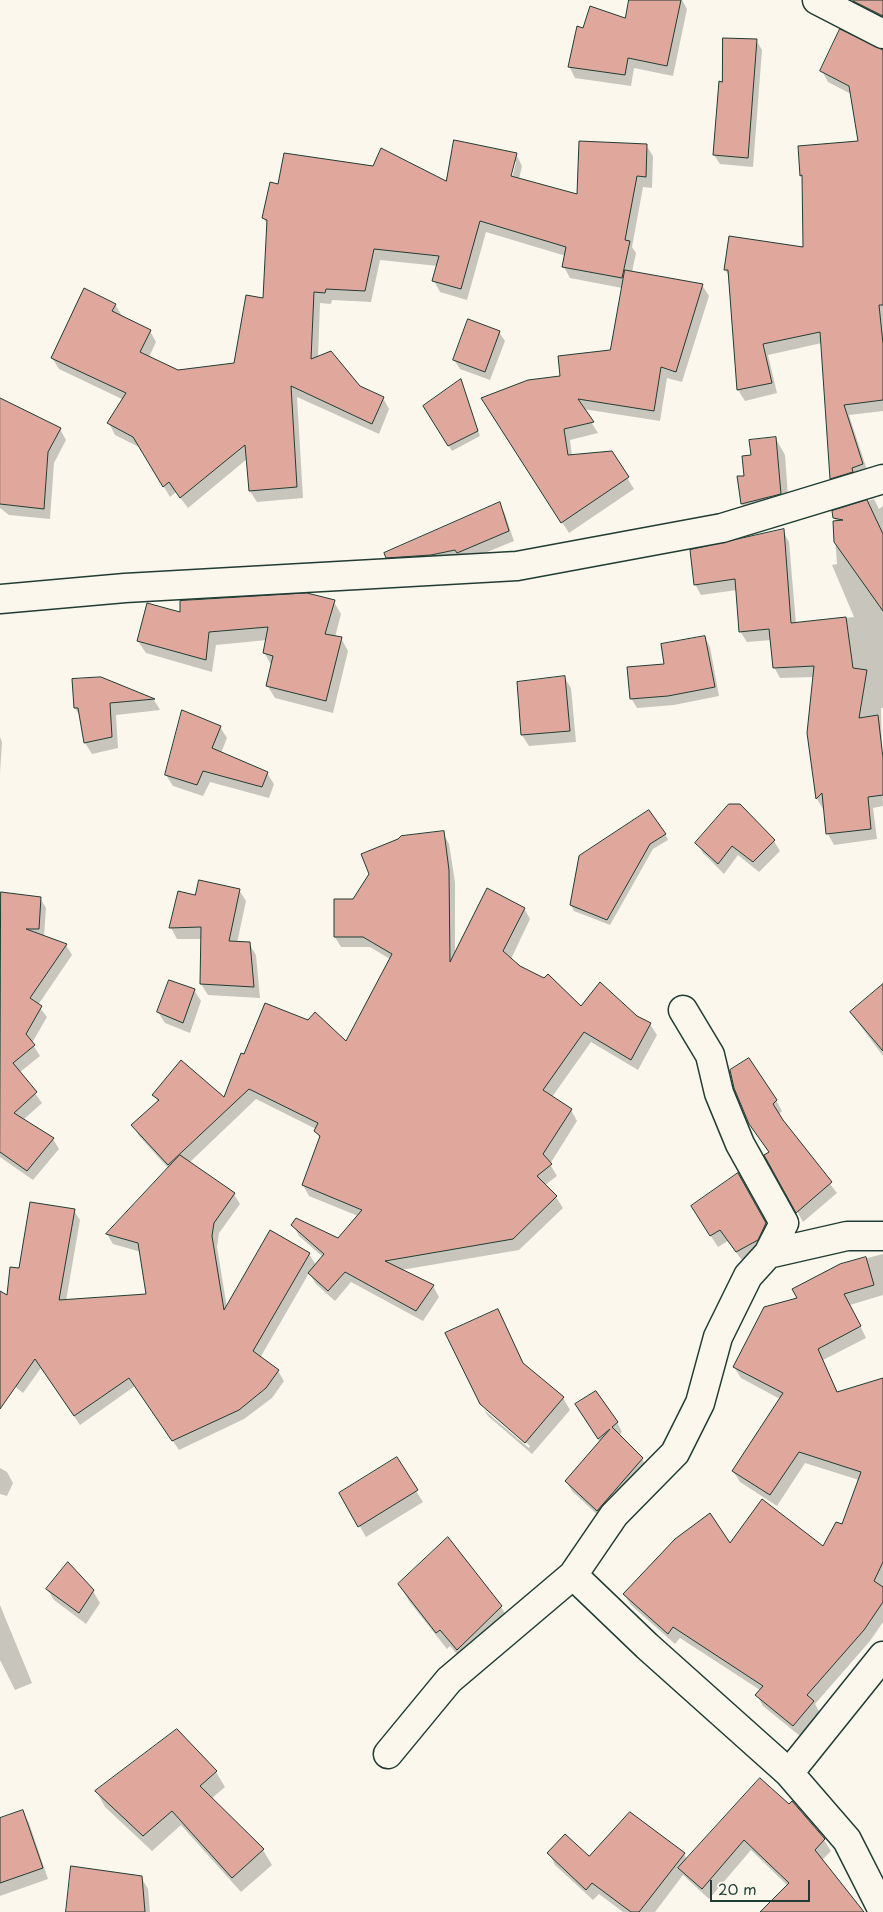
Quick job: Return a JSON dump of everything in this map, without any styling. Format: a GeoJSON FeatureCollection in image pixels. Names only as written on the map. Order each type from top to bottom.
{"type":"FeatureCollection","features":[{"type":"Feature","properties":{"kind":"street"},"geometry":{"type":"LineString","coordinates":[[817,0],[883,34]]}},
{"type":"Feature","properties":{"kind":"street"},"geometry":{"type":"LineString","coordinates":[[0,600],[125,588],[517,566],[722,528],[883,479]]}},
{"type":"Feature","properties":{"kind":"street"},"geometry":{"type":"LineString","coordinates":[[388,1754],[449,1680],[574,1575],[614,1515],[675,1453],[700,1403],[718,1336],[748,1276],[768,1254],[784,1223],[740,1144],[719,1093],[710,1055],[683,1010]]}},
{"type":"Feature","properties":{"kind":"street"},"geometry":{"type":"LineString","coordinates":[[768,1254],[847,1236],[883,1236]]}},
{"type":"Feature","properties":{"kind":"street"},"geometry":{"type":"LineString","coordinates":[[574,1575],[647,1646],[789,1773],[846,1840],[883,1911]]}},
{"type":"Feature","properties":{"kind":"street"},"geometry":{"type":"LineString","coordinates":[[789,1773],[883,1656]]}},
{"type":"Feature","properties":{"kind":"building"},"geometry":{"type":"Polygon","coordinates":[[[629,0],[681,0],[667,66],[628,58],[625,75],[568,67],[577,26],[583,28],[590,6],[625,18],[629,0]]]}},
{"type":"Feature","properties":{"kind":"building"},"geometry":{"type":"Polygon","coordinates":[[[883,0],[883,16],[853,1],[883,0]]]}},
{"type":"Feature","properties":{"kind":"building"},"geometry":{"type":"Polygon","coordinates":[[[840,29],[883,50],[883,305],[879,305],[883,344],[883,400],[844,405],[863,464],[852,468],[853,472],[830,479],[820,332],[763,344],[772,383],[737,390],[728,270],[724,270],[729,236],[803,247],[802,175],[800,176],[798,146],[858,141],[849,86],[820,71],[840,29]]]}},
{"type":"Feature","properties":{"kind":"building"},"geometry":{"type":"Polygon","coordinates":[[[723,38],[757,39],[748,158],[713,155],[719,81],[722,82],[723,38]]]}},
{"type":"Feature","properties":{"kind":"building"},"geometry":{"type":"Polygon","coordinates":[[[454,140],[517,153],[511,176],[577,194],[579,141],[647,144],[646,177],[637,176],[625,240],[630,241],[622,278],[562,267],[566,247],[480,221],[461,289],[432,281],[439,256],[374,249],[365,291],[326,289],[325,293],[314,292],[311,359],[331,351],[360,386],[384,397],[372,424],[291,386],[297,487],[249,491],[245,445],[180,498],[169,482],[163,487],[133,437],[107,423],[126,393],[51,358],[84,288],[116,304],[112,311],[151,330],[140,352],[178,370],[234,363],[246,295],[263,298],[267,220],[262,218],[270,182],[278,184],[284,153],[373,166],[381,148],[446,181],[454,140]]]}},
{"type":"Feature","properties":{"kind":"building"},"geometry":{"type":"Polygon","coordinates":[[[625,270],[703,284],[676,372],[661,367],[654,411],[578,399],[594,422],[564,429],[568,455],[612,451],[629,477],[561,523],[481,398],[528,380],[560,376],[558,356],[610,350],[625,270]]]}},
{"type":"Feature","properties":{"kind":"building"},"geometry":{"type":"Polygon","coordinates":[[[468,319],[500,331],[485,372],[453,360],[468,319]]]}},
{"type":"Feature","properties":{"kind":"building"},"geometry":{"type":"Polygon","coordinates":[[[461,379],[478,431],[448,446],[423,406],[461,379]]]}},
{"type":"Feature","properties":{"kind":"building"},"geometry":{"type":"Polygon","coordinates":[[[0,398],[61,428],[48,452],[44,509],[0,504],[0,398]]]}},
{"type":"Feature","properties":{"kind":"building"},"geometry":{"type":"Polygon","coordinates":[[[776,437],[781,494],[741,504],[737,476],[744,476],[742,456],[751,455],[749,440],[776,437]]]}},
{"type":"Feature","properties":{"kind":"building"},"geometry":{"type":"Polygon","coordinates":[[[867,500],[883,534],[883,611],[834,542],[833,521],[843,520],[833,518],[832,511],[867,500]]]}},
{"type":"Feature","properties":{"kind":"building"},"geometry":{"type":"Polygon","coordinates":[[[500,502],[509,531],[457,553],[455,550],[431,555],[386,558],[384,553],[500,502]]]}},
{"type":"Feature","properties":{"kind":"building"},"geometry":{"type":"Polygon","coordinates":[[[784,529],[791,623],[846,617],[853,668],[867,670],[859,718],[878,715],[883,758],[883,795],[868,797],[871,829],[826,834],[822,793],[816,799],[807,733],[814,666],[773,668],[769,629],[739,632],[735,579],[694,585],[690,550],[784,529]]]}},
{"type":"Feature","properties":{"kind":"building"},"geometry":{"type":"Polygon","coordinates":[[[307,593],[335,600],[325,634],[342,637],[326,701],[266,686],[273,656],[263,653],[268,627],[209,632],[206,660],[137,641],[147,603],[180,612],[180,601],[307,593]]]}},
{"type":"Feature","properties":{"kind":"building"},"geometry":{"type":"Polygon","coordinates":[[[705,636],[715,687],[668,696],[630,699],[627,667],[664,664],[661,644],[705,636]]]}},
{"type":"Feature","properties":{"kind":"building"},"geometry":{"type":"Polygon","coordinates":[[[565,676],[570,731],[521,735],[517,682],[565,676]]]}},
{"type":"Feature","properties":{"kind":"building"},"geometry":{"type":"Polygon","coordinates":[[[101,677],[155,699],[110,703],[112,737],[84,743],[78,708],[74,708],[72,679],[101,677]]]}},
{"type":"Feature","properties":{"kind":"building"},"geometry":{"type":"Polygon","coordinates":[[[182,710],[221,726],[212,748],[268,772],[262,787],[203,771],[197,785],[165,775],[182,710]]]}},
{"type":"Feature","properties":{"kind":"building"},"geometry":{"type":"Polygon","coordinates":[[[729,804],[740,804],[775,840],[753,862],[732,846],[718,864],[695,843],[729,804]]]}},
{"type":"Feature","properties":{"kind":"building"},"geometry":{"type":"Polygon","coordinates":[[[649,810],[666,834],[650,844],[607,920],[570,905],[579,856],[649,810]]]}},
{"type":"Feature","properties":{"kind":"building"},"geometry":{"type":"Polygon","coordinates":[[[444,831],[449,870],[450,962],[487,888],[525,908],[503,951],[520,966],[544,978],[548,974],[581,1006],[600,982],[637,1016],[651,1023],[631,1060],[584,1032],[543,1090],[572,1109],[543,1154],[552,1164],[537,1176],[557,1196],[513,1239],[385,1261],[434,1285],[416,1311],[345,1272],[328,1291],[308,1273],[324,1254],[291,1225],[296,1218],[338,1238],[362,1210],[302,1185],[320,1136],[314,1131],[318,1123],[249,1089],[168,1165],[131,1125],[159,1100],[152,1095],[181,1060],[224,1097],[241,1053],[244,1054],[265,1003],[308,1020],[315,1012],[346,1041],[392,954],[363,937],[334,937],[334,899],[353,899],[369,874],[361,854],[398,839],[401,836],[444,831]]]}},
{"type":"Feature","properties":{"kind":"building"},"geometry":{"type":"Polygon","coordinates":[[[199,880],[240,889],[229,941],[250,942],[254,987],[200,984],[201,927],[169,928],[178,891],[195,895],[199,880]]]}},
{"type":"Feature","properties":{"kind":"building"},"geometry":{"type":"Polygon","coordinates":[[[1,892],[41,897],[39,929],[26,929],[67,944],[30,998],[42,1006],[26,1034],[35,1045],[13,1063],[37,1092],[14,1113],[54,1138],[27,1171],[0,1152],[1,892]]]}},
{"type":"Feature","properties":{"kind":"building"},"geometry":{"type":"Polygon","coordinates":[[[169,980],[195,989],[183,1023],[157,1012],[169,980]]]}},
{"type":"Feature","properties":{"kind":"building"},"geometry":{"type":"Polygon","coordinates":[[[883,984],[883,1051],[850,1012],[883,984]]]}},
{"type":"Feature","properties":{"kind":"building"},"geometry":{"type":"Polygon","coordinates":[[[749,1058],[777,1100],[773,1104],[783,1120],[832,1182],[796,1213],[764,1155],[769,1152],[749,1124],[734,1088],[730,1070],[749,1058]]]}},
{"type":"Feature","properties":{"kind":"building"},"geometry":{"type":"Polygon","coordinates":[[[180,1155],[235,1193],[214,1223],[212,1236],[224,1310],[270,1230],[310,1253],[253,1351],[279,1370],[266,1388],[239,1410],[172,1441],[129,1378],[74,1416],[35,1359],[0,1409],[0,1291],[7,1295],[10,1267],[19,1268],[30,1202],[75,1209],[59,1300],[146,1294],[138,1243],[106,1234],[180,1155]]]}},
{"type":"Feature","properties":{"kind":"building"},"geometry":{"type":"Polygon","coordinates":[[[738,1173],[766,1223],[758,1240],[736,1252],[720,1230],[710,1236],[691,1206],[738,1173]]]}},
{"type":"Feature","properties":{"kind":"building"},"geometry":{"type":"Polygon","coordinates":[[[866,1257],[874,1285],[844,1294],[861,1326],[818,1349],[837,1392],[883,1378],[883,1562],[874,1581],[883,1587],[883,1602],[864,1630],[807,1695],[814,1701],[793,1726],[755,1695],[763,1686],[673,1627],[668,1634],[623,1594],[675,1539],[710,1513],[730,1543],[762,1499],[823,1546],[836,1522],[842,1524],[861,1472],[799,1452],[770,1495],[732,1471],[783,1393],[733,1367],[764,1307],[797,1298],[792,1289],[840,1264],[866,1257]]]}},
{"type":"Feature","properties":{"kind":"building"},"geometry":{"type":"Polygon","coordinates":[[[498,1309],[523,1363],[564,1397],[525,1443],[480,1404],[445,1333],[498,1309]]]}},
{"type":"Feature","properties":{"kind":"building"},"geometry":{"type":"Polygon","coordinates":[[[596,1391],[618,1422],[612,1427],[643,1458],[597,1511],[565,1481],[610,1429],[598,1439],[575,1404],[596,1391]]]}},
{"type":"Feature","properties":{"kind":"building"},"geometry":{"type":"Polygon","coordinates":[[[397,1457],[418,1490],[358,1527],[339,1493],[397,1457]]]}},
{"type":"Feature","properties":{"kind":"building"},"geometry":{"type":"Polygon","coordinates":[[[448,1537],[502,1606],[457,1650],[440,1630],[436,1633],[398,1584],[448,1537]]]}},
{"type":"Feature","properties":{"kind":"building"},"geometry":{"type":"Polygon","coordinates":[[[68,1562],[94,1590],[79,1613],[46,1589],[68,1562]]]}},
{"type":"Feature","properties":{"kind":"building"},"geometry":{"type":"Polygon","coordinates":[[[177,1729],[217,1771],[200,1786],[264,1849],[232,1878],[172,1811],[143,1836],[95,1791],[177,1729]]]}},
{"type":"Feature","properties":{"kind":"building"},"geometry":{"type":"Polygon","coordinates":[[[760,1778],[789,1804],[792,1801],[825,1839],[815,1850],[864,1912],[760,1912],[789,1883],[744,1840],[702,1889],[678,1868],[760,1778]]]}},
{"type":"Feature","properties":{"kind":"building"},"geometry":{"type":"Polygon","coordinates":[[[23,1810],[43,1868],[0,1883],[0,1818],[23,1810]]]}},
{"type":"Feature","properties":{"kind":"building"},"geometry":{"type":"Polygon","coordinates":[[[630,1812],[685,1853],[639,1912],[631,1912],[592,1883],[586,1890],[547,1853],[565,1834],[589,1856],[630,1812]]]}},
{"type":"Feature","properties":{"kind":"building"},"geometry":{"type":"Polygon","coordinates":[[[71,1866],[142,1876],[145,1912],[66,1912],[71,1866]]]}}]}
